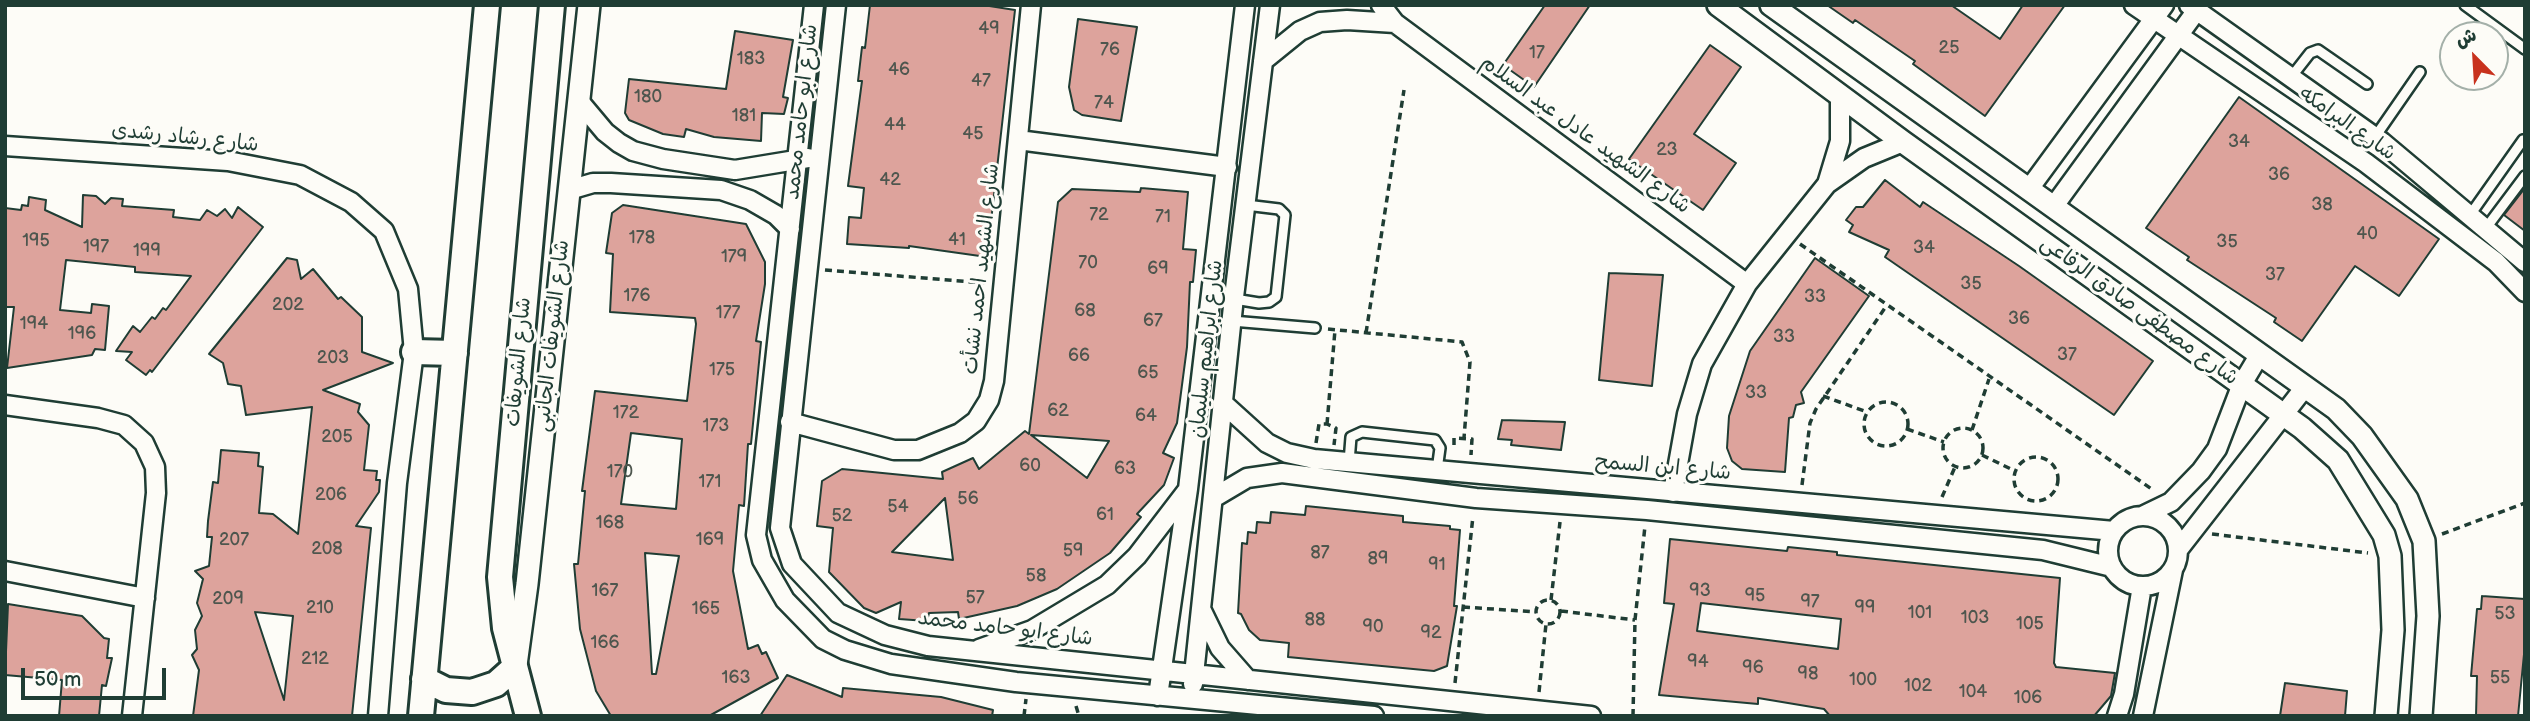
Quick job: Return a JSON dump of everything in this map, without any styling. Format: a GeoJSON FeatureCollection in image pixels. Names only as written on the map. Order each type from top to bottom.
{"type":"FeatureCollection","features":[{"type":"Feature","properties":{"kind":"main road"},"geometry":{"type":"LineString","coordinates":[[421,716],[488,5]]}},
{"type":"Feature","properties":{"kind":"main road","name":"شارع الشويفات"},"geometry":{"type":"LineString","coordinates":[[527,716],[505,628],[500,577],[552,5]]}},
{"type":"Feature","properties":{"kind":"main road"},"geometry":{"type":"LineString","coordinates":[[414,352],[455,353]]}},
{"type":"Feature","properties":{"kind":"main road"},"geometry":{"type":"LineString","coordinates":[[424,679],[446,690],[472,692],[496,684],[515,667]]}},
{"type":"Feature","properties":{"kind":"street","name":"شارع الشويفات الجانبى"},"geometry":{"type":"LineString","coordinates":[[515,667],[527,584],[589,5]]}},
{"type":"Feature","properties":{"kind":"street","name":"شارع ابو حامد محمد"},"geometry":{"type":"LineString","coordinates":[[814,5],[800,158],[756,534],[762,560],[785,600],[822,639],[891,664],[1016,682],[1374,716]]}},
{"type":"Feature","properties":{"kind":"street","name":"شارع ابو حامد محمد"},"geometry":{"type":"LineString","coordinates":[[836,5],[780,528],[792,564],[838,613],[860,626],[928,646],[971,652],[1591,716]]}},
{"type":"Feature","properties":{"kind":"street","name":"شارع الشهيد احمد نشأت"},"geometry":{"type":"LineString","coordinates":[[790,422],[894,450],[918,450],[960,433],[976,421],[989,400],[1004,285],[1031,5]]}},
{"type":"Feature","properties":{"kind":"street","name":"شارع ابراهيم سليمان"},"geometry":{"type":"LineString","coordinates":[[1158,695],[1188,489],[1245,5]]}},
{"type":"Feature","properties":{"kind":"street","name":"شارع ابراهيم سليمان"},"geometry":{"type":"LineString","coordinates":[[1192,698],[1234,297],[1270,5]]}},
{"type":"Feature","properties":{"kind":"street","name":"شارع الشهيد عادل عبد السلام"},"geometry":{"type":"LineString","coordinates":[[1381,5],[1395,23],[1747,284]]}},
{"type":"Feature","properties":{"kind":"street","name":"شارع مصطفى صادق الرفاعى"},"geometry":{"type":"LineString","coordinates":[[1718,5],[1903,142],[2285,415],[2338,460],[2384,535],[2390,556],[2393,630],[2386,716]]}},
{"type":"Feature","properties":{"kind":"street","name":"شارع مصطفى صادق الرفاعى"},"geometry":{"type":"LineString","coordinates":[[1771,5],[2336,409],[2384,463],[2407,499],[2424,541],[2428,616],[2421,716]]}},
{"type":"Feature","properties":{"kind":"street","name":"شارع البرامكه"},"geometry":{"type":"LineString","coordinates":[[2134,5],[2159,13],[2178,36],[2366,163],[2478,247],[2525,292]]}},
{"type":"Feature","properties":{"kind":"street"},"geometry":{"type":"LineString","coordinates":[[2054,206],[2178,36],[2193,8]]}},
{"type":"Feature","properties":{"kind":"street","name":"شارع البرامكه"},"geometry":{"type":"LineString","coordinates":[[2193,8],[2379,140],[2525,262]]}},
{"type":"Feature","properties":{"kind":"street"},"geometry":{"type":"LineString","coordinates":[[2029,190],[2159,13]]}},
{"type":"Feature","properties":{"kind":"street"},"geometry":{"type":"LineString","coordinates":[[1264,61],[1291,38],[1320,22],[1347,20],[1395,23]]}},
{"type":"Feature","properties":{"kind":"street"},"geometry":{"type":"LineString","coordinates":[[1827,184],[1840,141],[1840,95]]}},
{"type":"Feature","properties":{"kind":"street"},"geometry":{"type":"LineString","coordinates":[[579,101],[619,143],[634,151],[663,159],[735,170],[760,169],[800,158],[821,159]]}},
{"type":"Feature","properties":{"kind":"street"},"geometry":{"type":"LineString","coordinates":[[1018,140],[1227,167]]}},
{"type":"Feature","properties":{"kind":"street"},"geometry":{"type":"LineString","coordinates":[[2366,163],[2379,140]]}},
{"type":"Feature","properties":{"kind":"street"},"geometry":{"type":"LineString","coordinates":[[1673,492],[1687,414],[1702,364],[1747,284],[1827,184],[1864,158],[1903,142]]}},
{"type":"Feature","properties":{"kind":"street","name":"شارع رشاد رشدى"},"geometry":{"type":"LineString","coordinates":[[5,146],[228,161],[300,175],[351,202],[384,231],[408,289],[414,352]]}},
{"type":"Feature","properties":{"kind":"street"},"geometry":{"type":"LineString","coordinates":[[569,190],[593,183],[721,190],[750,200],[776,215],[790,229]]}},
{"type":"Feature","properties":{"kind":"street"},"geometry":{"type":"LineString","coordinates":[[378,716],[397,483],[414,352]]}},
{"type":"Feature","properties":{"kind":"street"},"geometry":{"type":"LineString","coordinates":[[2173,570],[2160,582],[2142,586],[2124,580],[2112,567],[2109,549],[2114,531],[2122,524],[2171,502],[2201,471],[2217,449],[2242,384],[2260,354]]}},
{"type":"Feature","properties":{"kind":"street"},"geometry":{"type":"LineString","coordinates":[[2143,716],[2178,550],[2305,387]]}},
{"type":"Feature","properties":{"kind":"street"},"geometry":{"type":"LineString","coordinates":[[5,405],[98,418],[124,425],[144,443],[155,467],[156,493],[132,716]]}},
{"type":"Feature","properties":{"kind":"street","name":"شارع ابن السمح"},"geometry":{"type":"LineString","coordinates":[[1224,405],[1267,443],[1287,453],[1331,460],[2114,531]]}},
{"type":"Feature","properties":{"kind":"street","name":"شارع ابن السمح"},"geometry":{"type":"LineString","coordinates":[[1215,497],[1247,478],[1282,473],[1476,498],[1647,510],[2043,550],[2112,567]]}},
{"type":"Feature","properties":{"kind":"street"},"geometry":{"type":"LineString","coordinates":[[971,652],[1032,630],[1107,585],[1137,556],[1188,489]]}},
{"type":"Feature","properties":{"kind":"street"},"geometry":{"type":"LineString","coordinates":[[2142,516],[2155,518],[2167,526],[2175,537],[2178,550]]}},
{"type":"Feature","properties":{"kind":"street"},"geometry":{"type":"LineString","coordinates":[[771,578],[792,564]]}},
{"type":"Feature","properties":{"kind":"street"},"geometry":{"type":"LineString","coordinates":[[5,571],[145,598]]}},
{"type":"Feature","properties":{"kind":"street"},"geometry":{"type":"LineString","coordinates":[[2117,716],[2124,694],[2142,586]]}},
{"type":"Feature","properties":{"kind":"street"},"geometry":{"type":"LineString","coordinates":[[1202,610],[1220,648],[1248,680]]}},
{"type":"Feature","properties":{"kind":"lane"},"geometry":{"type":"LineString","coordinates":[[2465,5],[2525,49]]}},
{"type":"Feature","properties":{"kind":"lane"},"geometry":{"type":"LineString","coordinates":[[2292,76],[2311,52],[2318,50],[2367,84]]}},
{"type":"Feature","properties":{"kind":"lane"},"geometry":{"type":"LineString","coordinates":[[2379,140],[2420,72]]}},
{"type":"Feature","properties":{"kind":"lane"},"geometry":{"type":"LineString","coordinates":[[2470,215],[2523,140]]}},
{"type":"Feature","properties":{"kind":"lane"},"geometry":{"type":"LineString","coordinates":[[2486,228],[2525,176]]}},
{"type":"Feature","properties":{"kind":"lane"},"geometry":{"type":"LineString","coordinates":[[1210,295],[1269,302],[1276,297],[1285,215],[1279,209],[1246,205]]}},
{"type":"Feature","properties":{"kind":"lane"},"geometry":{"type":"LineString","coordinates":[[1232,320],[1315,328]]}},
{"type":"Feature","properties":{"kind":"lane"},"geometry":{"type":"LineString","coordinates":[[1331,460],[1351,437],[1362,432],[1434,440],[1440,448],[1444,471]]}},
{"type":"Feature","properties":{"kind":"path"},"geometry":{"type":"LineString","coordinates":[[1366,333],[1404,90]]}},
{"type":"Feature","properties":{"kind":"path"},"geometry":{"type":"LineString","coordinates":[[1787,235],[2171,502]]}},
{"type":"Feature","properties":{"kind":"path"},"geometry":{"type":"LineString","coordinates":[[809,269],[1004,285]]}},
{"type":"Feature","properties":{"kind":"path"},"geometry":{"type":"LineString","coordinates":[[1800,503],[1811,422],[1823,396],[1886,305]]}},
{"type":"Feature","properties":{"kind":"path"},"geometry":{"type":"LineString","coordinates":[[1315,328],[1462,342],[1470,362],[1464,438]]}},
{"type":"Feature","properties":{"kind":"path"},"geometry":{"type":"LineString","coordinates":[[1327,424],[1335,330]]}},
{"type":"Feature","properties":{"kind":"path"},"geometry":{"type":"LineString","coordinates":[[1972,430],[1989,378]]}},
{"type":"Feature","properties":{"kind":"path"},"geometry":{"type":"LineString","coordinates":[[1823,396],[1867,412]]}},
{"type":"Feature","properties":{"kind":"path"},"geometry":{"type":"LineString","coordinates":[[1878,404],[1897,405],[1906,415],[1907,429],[1894,444],[1874,442],[1864,425],[1867,412],[1878,404]]}},
{"type":"Feature","properties":{"kind":"path"},"geometry":{"type":"LineString","coordinates":[[1327,424],[1336,428],[1331,460],[1318,426],[1327,424]]}},
{"type":"Feature","properties":{"kind":"path"},"geometry":{"type":"LineString","coordinates":[[1907,429],[1944,442]]}},
{"type":"Feature","properties":{"kind":"path"},"geometry":{"type":"LineString","coordinates":[[1959,429],[1972,430],[1981,438],[1982,455],[1968,468],[1955,467],[1944,454],[1944,442],[1959,429]]}},
{"type":"Feature","properties":{"kind":"path"},"geometry":{"type":"LineString","coordinates":[[1444,471],[1454,438],[1464,438],[1472,440],[1471,473]]}},
{"type":"Feature","properties":{"kind":"path"},"geometry":{"type":"LineString","coordinates":[[1982,455],[2015,471]]}},
{"type":"Feature","properties":{"kind":"path"},"geometry":{"type":"LineString","coordinates":[[2039,457],[2052,464],[2057,484],[2050,496],[2029,500],[2017,492],[2015,471],[2025,460],[2039,457]]}},
{"type":"Feature","properties":{"kind":"path"},"geometry":{"type":"LineString","coordinates":[[1934,515],[1955,467]]}},
{"type":"Feature","properties":{"kind":"path"},"geometry":{"type":"LineString","coordinates":[[1453,702],[1476,498]]}},
{"type":"Feature","properties":{"kind":"path"},"geometry":{"type":"LineString","coordinates":[[2424,541],[2525,503]]}},
{"type":"Feature","properties":{"kind":"path"},"geometry":{"type":"LineString","coordinates":[[1551,600],[1562,505]]}},
{"type":"Feature","properties":{"kind":"path"},"geometry":{"type":"LineString","coordinates":[[1633,716],[1635,620],[1647,510]]}},
{"type":"Feature","properties":{"kind":"path"},"geometry":{"type":"LineString","coordinates":[[2193,532],[2390,556]]}},
{"type":"Feature","properties":{"kind":"path"},"geometry":{"type":"LineString","coordinates":[[1551,600],[1561,611],[1556,622],[1546,624],[1537,618],[1536,612],[1540,602],[1551,600]]}},
{"type":"Feature","properties":{"kind":"path"},"geometry":{"type":"LineString","coordinates":[[1463,607],[1536,612]]}},
{"type":"Feature","properties":{"kind":"path"},"geometry":{"type":"LineString","coordinates":[[1561,611],[1635,620]]}},
{"type":"Feature","properties":{"kind":"path"},"geometry":{"type":"LineString","coordinates":[[1537,712],[1546,624]]}},
{"type":"Feature","properties":{"kind":"building"},"geometry":{"type":"Polygon","coordinates":[[[870,5],[983,5],[1015,10],[987,257],[909,246],[847,244],[849,217],[861,218],[864,188],[848,186],[862,81],[858,81],[862,47],[865,48],[870,5]]]}},
{"type":"Feature","properties":{"kind":"building"},"geometry":{"type":"Polygon","coordinates":[[[1545,5],[1590,5],[1534,87],[1503,65],[1545,5]]]}},
{"type":"Feature","properties":{"kind":"building"},"geometry":{"type":"Polygon","coordinates":[[[1827,5],[1951,5],[2000,39],[2023,5],[2065,5],[1985,116],[1913,64],[1915,61],[1855,20],[1853,23],[1827,5]]]}},
{"type":"Feature","properties":{"kind":"building"},"geometry":{"type":"Polygon","coordinates":[[[1078,19],[1137,27],[1121,121],[1082,115],[1074,110],[1069,87],[1078,19]]]}},
{"type":"Feature","properties":{"kind":"building"},"geometry":{"type":"Polygon","coordinates":[[[735,31],[793,40],[783,97],[788,98],[784,114],[762,113],[761,141],[714,137],[686,129],[684,137],[663,134],[629,120],[625,113],[629,79],[726,89],[735,31]]]}},
{"type":"Feature","properties":{"kind":"building"},"geometry":{"type":"Polygon","coordinates":[[[1710,45],[1741,67],[1694,134],[1736,163],[1703,210],[1629,159],[1710,45]]]}},
{"type":"Feature","properties":{"kind":"building"},"geometry":{"type":"Polygon","coordinates":[[[2239,97],[2439,239],[2399,296],[2355,266],[2302,341],[2274,322],[2276,318],[2187,260],[2189,257],[2146,228],[2239,97]]]}},
{"type":"Feature","properties":{"kind":"building"},"geometry":{"type":"Polygon","coordinates":[[[1885,180],[1920,207],[1923,202],[2019,266],[2153,361],[2114,415],[1885,257],[1889,250],[1849,232],[1853,225],[1846,220],[1856,207],[1863,207],[1885,180]]]}},
{"type":"Feature","properties":{"kind":"building"},"geometry":{"type":"Polygon","coordinates":[[[1141,188],[1188,192],[1183,249],[1196,250],[1193,282],[1190,282],[1187,347],[1177,423],[1163,453],[1174,458],[1164,485],[1137,514],[1141,517],[1110,553],[1057,589],[1017,606],[959,619],[958,612],[929,613],[927,621],[899,619],[901,602],[876,613],[864,608],[829,572],[833,528],[817,526],[822,481],[842,469],[943,479],[942,472],[973,458],[979,469],[1025,431],[1029,434],[1058,202],[1072,189],[1140,192],[1141,188]],[[1031,435],[1087,478],[1109,441],[1031,435]],[[945,498],[892,552],[953,560],[945,498]]]}},
{"type":"Feature","properties":{"kind":"building"},"geometry":{"type":"Polygon","coordinates":[[[2525,188],[2525,231],[2504,215],[2525,188]]]}},
{"type":"Feature","properties":{"kind":"building"},"geometry":{"type":"Polygon","coordinates":[[[83,195],[96,196],[105,204],[111,198],[123,199],[122,206],[174,210],[173,217],[200,220],[207,210],[217,216],[225,209],[232,218],[238,207],[263,227],[152,372],[150,370],[146,375],[126,360],[132,352],[116,351],[133,326],[140,332],[152,317],[155,319],[163,308],[166,310],[191,276],[135,272],[135,267],[66,260],[60,310],[91,313],[92,304],[109,306],[105,350],[95,349],[92,355],[7,368],[14,307],[5,307],[5,208],[21,210],[22,205],[28,206],[29,197],[46,200],[45,210],[82,227],[83,195]]]}},
{"type":"Feature","properties":{"kind":"building"},"geometry":{"type":"Polygon","coordinates":[[[623,205],[746,224],[765,262],[765,284],[756,341],[761,342],[751,444],[748,444],[744,506],[739,505],[733,571],[748,649],[758,645],[762,654],[766,652],[778,678],[709,716],[611,716],[596,691],[580,629],[574,564],[578,564],[585,491],[582,491],[595,391],[687,401],[696,324],[695,318],[610,312],[613,254],[606,253],[612,213],[623,205]],[[631,433],[621,504],[676,509],[682,439],[631,433]],[[645,553],[652,674],[656,674],[679,556],[645,553]]]}},
{"type":"Feature","properties":{"kind":"building"},"geometry":{"type":"Polygon","coordinates":[[[287,258],[297,260],[301,279],[313,269],[338,299],[341,297],[362,317],[362,352],[393,363],[323,390],[360,404],[358,412],[369,425],[364,470],[377,471],[376,480],[380,480],[379,492],[356,526],[371,528],[352,716],[193,716],[199,670],[192,655],[197,649],[195,630],[202,616],[197,603],[203,579],[195,571],[209,566],[212,537],[207,537],[208,521],[213,482],[218,483],[221,450],[259,453],[258,466],[263,467],[259,513],[273,514],[298,534],[312,407],[246,415],[241,386],[228,384],[223,363],[209,354],[287,258]],[[255,612],[284,700],[293,616],[255,612]]]}},
{"type":"Feature","properties":{"kind":"building"},"geometry":{"type":"Polygon","coordinates":[[[1815,258],[1869,296],[1801,392],[1804,403],[1796,405],[1793,417],[1789,418],[1785,472],[1742,469],[1732,461],[1727,448],[1729,416],[1750,351],[1815,258]]]}},
{"type":"Feature","properties":{"kind":"building"},"geometry":{"type":"Polygon","coordinates":[[[1609,273],[1663,275],[1652,386],[1599,380],[1609,273]]]}},
{"type":"Feature","properties":{"kind":"building"},"geometry":{"type":"Polygon","coordinates":[[[1502,420],[1565,422],[1561,450],[1511,445],[1512,440],[1498,439],[1502,420]]]}},
{"type":"Feature","properties":{"kind":"building"},"geometry":{"type":"Polygon","coordinates":[[[1306,506],[1403,516],[1403,522],[1450,526],[1450,529],[1460,530],[1454,606],[1457,606],[1447,666],[1434,671],[1288,657],[1289,643],[1260,640],[1249,630],[1238,613],[1242,543],[1247,544],[1248,532],[1256,533],[1257,522],[1270,523],[1271,512],[1305,515],[1306,506]]]}},
{"type":"Feature","properties":{"kind":"building"},"geometry":{"type":"Polygon","coordinates":[[[1670,539],[1787,551],[1788,547],[1837,552],[1837,555],[2060,578],[2054,663],[2056,667],[2115,673],[2111,696],[2094,716],[1830,716],[1824,709],[1758,698],[1758,704],[1659,695],[1674,604],[1664,603],[1670,539]],[[1701,603],[1697,631],[1838,649],[1841,619],[1701,603]]]}},
{"type":"Feature","properties":{"kind":"building"},"geometry":{"type":"Polygon","coordinates":[[[2482,596],[2525,599],[2525,644],[2518,716],[2476,716],[2477,676],[2471,676],[2477,609],[2481,609],[2482,596]]]}},
{"type":"Feature","properties":{"kind":"building"},"geometry":{"type":"Polygon","coordinates":[[[8,604],[82,616],[104,638],[109,639],[107,658],[112,658],[106,686],[102,685],[99,716],[59,716],[62,680],[5,675],[8,604]]]}},
{"type":"Feature","properties":{"kind":"building"},"geometry":{"type":"Polygon","coordinates":[[[787,675],[842,697],[843,688],[941,697],[993,710],[992,716],[760,716],[787,675]]]}},
{"type":"Feature","properties":{"kind":"building"},"geometry":{"type":"Polygon","coordinates":[[[2285,683],[2347,691],[2345,716],[2280,716],[2285,683]]]}}]}
